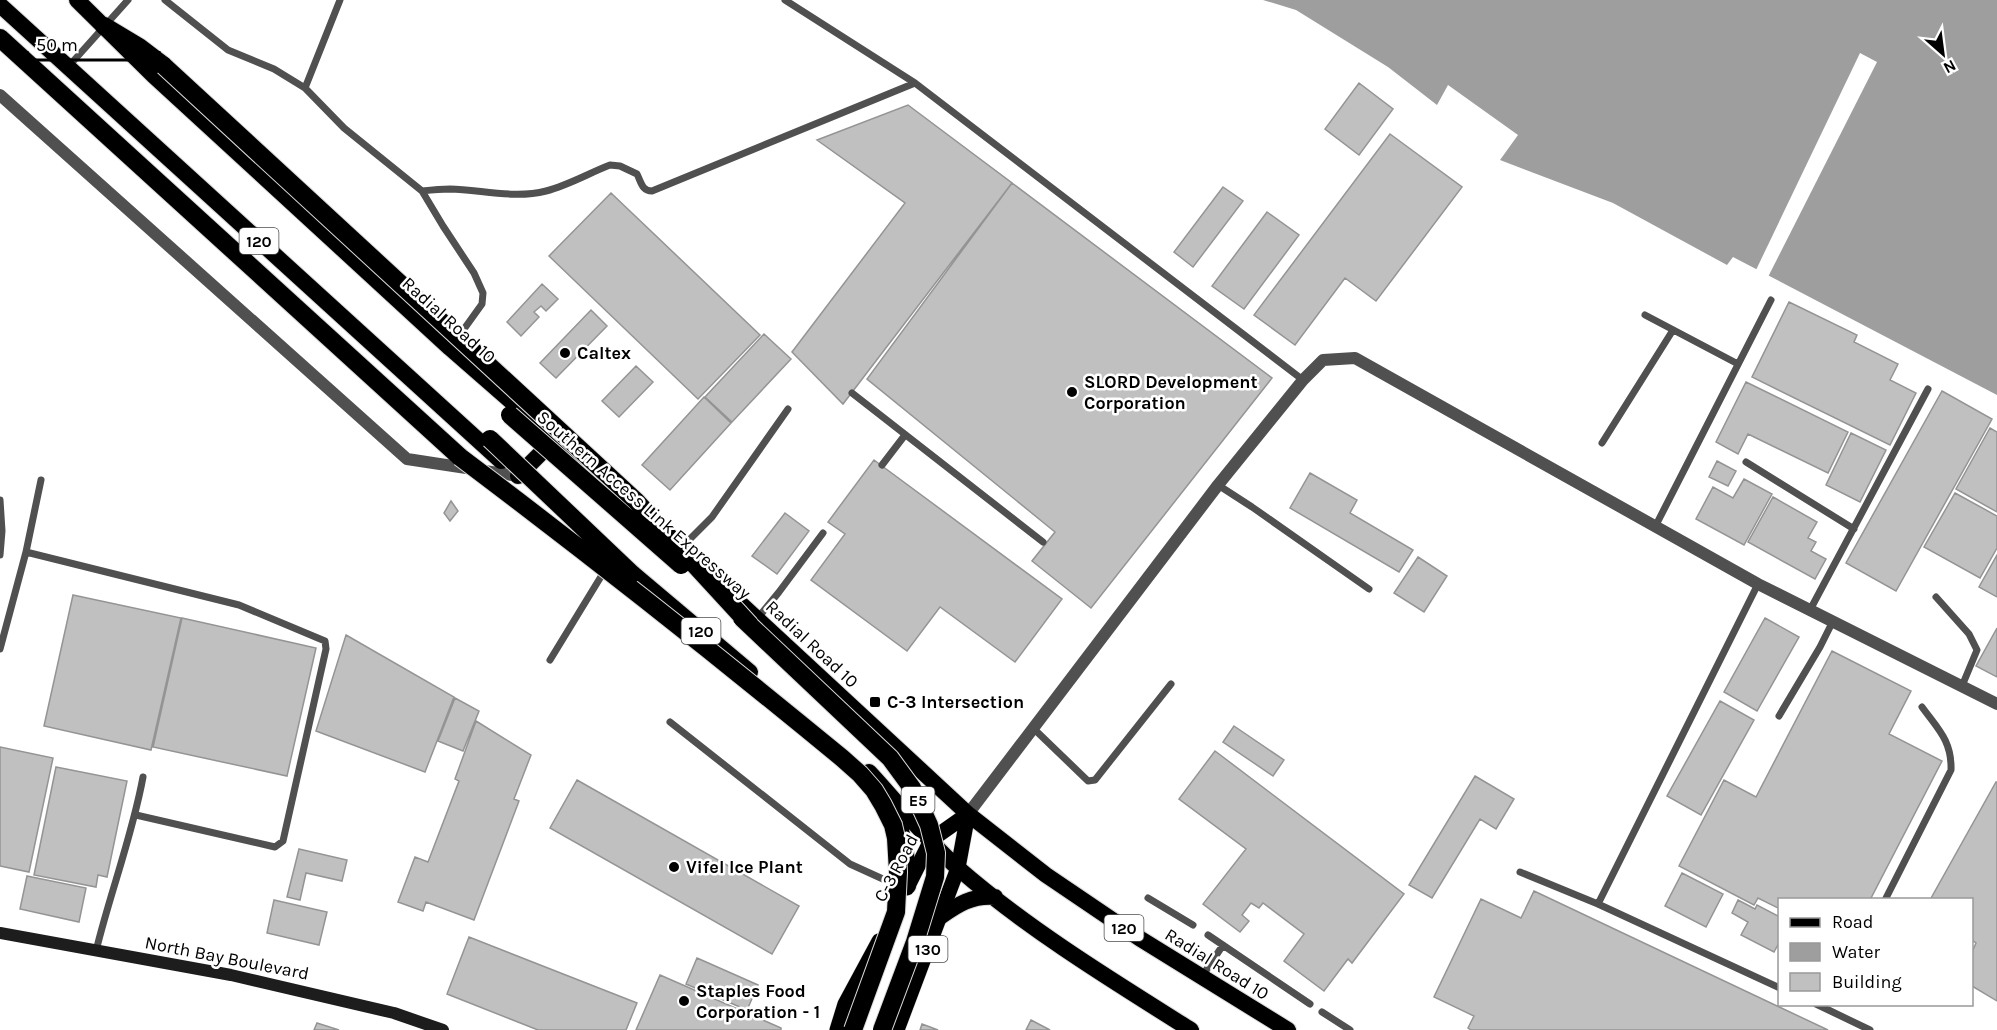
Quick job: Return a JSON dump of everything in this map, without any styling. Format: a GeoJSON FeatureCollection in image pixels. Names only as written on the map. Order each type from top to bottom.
{"type":"FeatureCollection","features":[{"type":"Feature","properties":{"kind":"highway","name":"Radial Road 10"},"geometry":{"type":"LineString","coordinates":[[77,0],[162,83],[450,348],[681,548],[753,622],[968,814],[1046,875],[1138,938],[1288,1030]]}},
{"type":"Feature","properties":{"kind":"highway","name":"120"},"geometry":{"type":"LineString","coordinates":[[0,5],[518,476],[869,772],[958,868],[1110,980],[1191,1030]]}},
{"type":"Feature","properties":{"kind":"highway"},"geometry":{"type":"LineString","coordinates":[[104,26],[139,47],[164,66],[636,501],[753,622]]}},
{"type":"Feature","properties":{"kind":"highway"},"geometry":{"type":"LineString","coordinates":[[0,38],[460,457],[593,557],[720,658]]}},
{"type":"Feature","properties":{"kind":"highway","name":"Southern Access Link Expressway"},"geometry":{"type":"LineString","coordinates":[[510,415],[753,622]]}},
{"type":"Feature","properties":{"kind":"highway"},"geometry":{"type":"LineString","coordinates":[[490,439],[720,658]]}},
{"type":"Feature","properties":{"kind":"highway"},"geometry":{"type":"LineString","coordinates":[[518,476],[554,440]]}},
{"type":"Feature","properties":{"kind":"highway","name":"E5"},"geometry":{"type":"LineString","coordinates":[[753,622],[890,758],[912,788],[929,825],[936,853],[935,877],[915,942],[882,1030]]}},
{"type":"Feature","properties":{"kind":"highway","name":"E5"},"geometry":{"type":"LineString","coordinates":[[720,658],[860,774],[874,790],[893,825],[898,872],[896,912],[854,1030]]}},
{"type":"Feature","properties":{"kind":"highway"},"geometry":{"type":"LineString","coordinates":[[883,788],[898,819],[906,852],[907,888]]}},
{"type":"Feature","properties":{"kind":"highway"},"geometry":{"type":"LineString","coordinates":[[940,917],[968,900],[995,897]]}},
{"type":"Feature","properties":{"kind":"main road","name":"C-3 Road"},"geometry":{"type":"LineString","coordinates":[[837,1030],[845,1004],[931,840],[968,814]]}},
{"type":"Feature","properties":{"kind":"main road","name":"130"},"geometry":{"type":"LineString","coordinates":[[897,1030],[958,868],[968,814]]}},
{"type":"Feature","properties":{"kind":"main road","name":"North Bay Boulevard"},"geometry":{"type":"LineString","coordinates":[[0,933],[243,977],[394,1013],[443,1030]]}},
{"type":"Feature","properties":{"kind":"street"},"geometry":{"type":"LineString","coordinates":[[0,95],[407,459],[518,476]]}},
{"type":"Feature","properties":{"kind":"street"},"geometry":{"type":"LineString","coordinates":[[968,814],[1218,485],[1323,360],[1355,358],[1758,584],[1997,704]]}},
{"type":"Feature","properties":{"kind":"lane"},"geometry":{"type":"LineString","coordinates":[[68,67],[128,0]]}},
{"type":"Feature","properties":{"kind":"lane"},"geometry":{"type":"LineString","coordinates":[[165,0],[228,50],[274,69],[305,88],[344,128],[422,191],[474,273],[483,293],[482,304],[450,348]]}},
{"type":"Feature","properties":{"kind":"lane"},"geometry":{"type":"LineString","coordinates":[[173,6],[180,0]]}},
{"type":"Feature","properties":{"kind":"lane"},"geometry":{"type":"LineString","coordinates":[[305,88],[340,0]]}},
{"type":"Feature","properties":{"kind":"lane"},"geometry":{"type":"LineString","coordinates":[[785,0],[915,83],[1304,380]]}},
{"type":"Feature","properties":{"kind":"lane"},"geometry":{"type":"LineString","coordinates":[[422,191],[448,189],[493,194],[528,194],[564,185],[615,164],[637,174],[643,188],[652,191],[915,83]]}},
{"type":"Feature","properties":{"kind":"lane"},"geometry":{"type":"LineString","coordinates":[[1655,527],[1771,300]]}},
{"type":"Feature","properties":{"kind":"lane"},"geometry":{"type":"LineString","coordinates":[[1645,315],[1738,364]]}},
{"type":"Feature","properties":{"kind":"lane"},"geometry":{"type":"LineString","coordinates":[[1602,443],[1673,330]]}},
{"type":"Feature","properties":{"kind":"lane"},"geometry":{"type":"LineString","coordinates":[[1810,610],[1928,389]]}},
{"type":"Feature","properties":{"kind":"lane"},"geometry":{"type":"LineString","coordinates":[[852,393],[1042,542]]}},
{"type":"Feature","properties":{"kind":"lane"},"geometry":{"type":"LineString","coordinates":[[681,548],[712,518],[788,409]]}},
{"type":"Feature","properties":{"kind":"lane"},"geometry":{"type":"LineString","coordinates":[[882,465],[905,435]]}},
{"type":"Feature","properties":{"kind":"lane"},"geometry":{"type":"LineString","coordinates":[[1746,462],[1854,529]]}},
{"type":"Feature","properties":{"kind":"lane"},"geometry":{"type":"LineString","coordinates":[[0,649],[26,552],[40,480]]}},
{"type":"Feature","properties":{"kind":"lane"},"geometry":{"type":"LineString","coordinates":[[1218,485],[1369,589]]}},
{"type":"Feature","properties":{"kind":"lane"},"geometry":{"type":"LineString","coordinates":[[0,500],[2,531],[0,555]]}},
{"type":"Feature","properties":{"kind":"lane"},"geometry":{"type":"LineString","coordinates":[[753,622],[779,592],[823,533]]}},
{"type":"Feature","properties":{"kind":"lane"},"geometry":{"type":"LineString","coordinates":[[26,552],[239,605],[325,641],[326,649],[283,841],[275,847],[136,815]]}},
{"type":"Feature","properties":{"kind":"lane"},"geometry":{"type":"LineString","coordinates":[[550,660],[614,557]]}},
{"type":"Feature","properties":{"kind":"lane"},"geometry":{"type":"LineString","coordinates":[[1598,904],[1758,584]]}},
{"type":"Feature","properties":{"kind":"lane"},"geometry":{"type":"LineString","coordinates":[[1936,597],[1969,634],[1977,650],[1962,686]]}},
{"type":"Feature","properties":{"kind":"lane"},"geometry":{"type":"LineString","coordinates":[[1779,716],[1833,621]]}},
{"type":"Feature","properties":{"kind":"lane"},"geometry":{"type":"LineString","coordinates":[[1032,727],[1088,781],[1095,780],[1171,684]]}},
{"type":"Feature","properties":{"kind":"lane"},"geometry":{"type":"LineString","coordinates":[[1886,898],[1951,770],[1948,742],[1922,707]]}},
{"type":"Feature","properties":{"kind":"lane"},"geometry":{"type":"LineString","coordinates":[[670,722],[850,864],[907,888]]}},
{"type":"Feature","properties":{"kind":"lane"},"geometry":{"type":"LineString","coordinates":[[96,951],[109,899],[136,815],[143,777]]}},
{"type":"Feature","properties":{"kind":"lane"},"geometry":{"type":"LineString","coordinates":[[1520,872],[1598,904],[1778,988]]}},
{"type":"Feature","properties":{"kind":"lane"},"geometry":{"type":"LineString","coordinates":[[1148,898],[1193,925]]}},
{"type":"Feature","properties":{"kind":"lane"},"geometry":{"type":"LineString","coordinates":[[1208,934],[1310,1004]]}},
{"type":"Feature","properties":{"kind":"lane"},"geometry":{"type":"LineString","coordinates":[[1201,978],[1223,945]]}},
{"type":"Feature","properties":{"kind":"lane"},"geometry":{"type":"LineString","coordinates":[[1832,1008],[1870,1030]]}},
{"type":"Feature","properties":{"kind":"lane"},"geometry":{"type":"LineString","coordinates":[[1322,1012],[1350,1030]]}},
{"type":"Feature","properties":{"kind":"water"},"geometry":{"type":"Polygon","coordinates":[[[1263,0],[1997,0],[1997,395],[1733,257],[1727,265],[1613,203],[1500,160],[1518,135],[1448,85],[1437,105],[1388,67],[1296,10],[1263,0]]]}},
{"type":"Feature","properties":{"kind":"pier"},"geometry":{"type":"Polygon","coordinates":[[[1860,53],[1877,62],[1768,277],[1756,270],[1860,53]]]}},
{"type":"Feature","properties":{"kind":"building"},"geometry":{"type":"Polygon","coordinates":[[[1359,83],[1393,109],[1359,155],[1325,129],[1359,83]]]}},
{"type":"Feature","properties":{"kind":"building"},"geometry":{"type":"Polygon","coordinates":[[[908,105],[1012,183],[843,404],[792,352],[905,203],[817,140],[908,105]]]}},
{"type":"Feature","properties":{"kind":"building"},"geometry":{"type":"Polygon","coordinates":[[[1390,134],[1462,187],[1376,301],[1345,278],[1295,345],[1254,315],[1390,134]]]}},
{"type":"Feature","properties":{"kind":"building"},"geometry":{"type":"Polygon","coordinates":[[[1012,183],[1272,378],[1091,608],[1032,561],[1055,532],[867,379],[1012,183]]]}},
{"type":"Feature","properties":{"kind":"building"},"geometry":{"type":"Polygon","coordinates":[[[1223,187],[1243,201],[1193,267],[1174,252],[1223,187]]]}},
{"type":"Feature","properties":{"kind":"building"},"geometry":{"type":"Polygon","coordinates":[[[611,193],[760,335],[698,399],[549,256],[611,193]]]}},
{"type":"Feature","properties":{"kind":"building"},"geometry":{"type":"Polygon","coordinates":[[[1267,212],[1299,235],[1244,309],[1212,286],[1267,212]]]}},
{"type":"Feature","properties":{"kind":"building"},"geometry":{"type":"Polygon","coordinates":[[[542,284],[558,299],[546,311],[541,306],[534,312],[539,317],[521,336],[507,322],[542,284]]]}},
{"type":"Feature","properties":{"kind":"building"},"geometry":{"type":"Polygon","coordinates":[[[1789,302],[1857,335],[1854,342],[1898,364],[1890,380],[1916,393],[1890,445],[1752,377],[1789,302]]]}},
{"type":"Feature","properties":{"kind":"building","name":"Caltex"},"geometry":{"type":"Polygon","coordinates":[[[591,310],[607,326],[556,378],[540,363],[591,310]]]}},
{"type":"Feature","properties":{"kind":"building"},"geometry":{"type":"Polygon","coordinates":[[[764,334],[791,359],[732,422],[705,397],[764,334]]]}},
{"type":"Feature","properties":{"kind":"building","name":"Caltex"},"geometry":{"type":"Polygon","coordinates":[[[636,366],[653,382],[619,417],[602,401],[636,366]]]}},
{"type":"Feature","properties":{"kind":"building"},"geometry":{"type":"Polygon","coordinates":[[[1746,382],[1848,432],[1828,473],[1748,434],[1738,454],[1716,442],[1746,382]]]}},
{"type":"Feature","properties":{"kind":"building"},"geometry":{"type":"Polygon","coordinates":[[[1942,391],[1992,419],[1896,591],[1846,563],[1942,391]]]}},
{"type":"Feature","properties":{"kind":"building"},"geometry":{"type":"Polygon","coordinates":[[[704,397],[731,423],[670,490],[642,465],[704,397]]]}},
{"type":"Feature","properties":{"kind":"building"},"geometry":{"type":"Polygon","coordinates":[[[1990,428],[1997,432],[1997,512],[1956,489],[1990,428]]]}},
{"type":"Feature","properties":{"kind":"building"},"geometry":{"type":"Polygon","coordinates":[[[1851,433],[1886,450],[1860,502],[1826,485],[1851,433]]]}},
{"type":"Feature","properties":{"kind":"building"},"geometry":{"type":"Polygon","coordinates":[[[874,460],[1062,599],[1015,662],[940,607],[907,651],[811,580],[845,534],[828,522],[874,460]]]}},
{"type":"Feature","properties":{"kind":"building"},"geometry":{"type":"Polygon","coordinates":[[[1717,461],[1736,471],[1728,486],[1709,477],[1717,461]]]}},
{"type":"Feature","properties":{"kind":"building"},"geometry":{"type":"Polygon","coordinates":[[[1310,473],[1357,500],[1350,513],[1413,550],[1399,572],[1290,508],[1310,473]]]}},
{"type":"Feature","properties":{"kind":"building"},"geometry":{"type":"Polygon","coordinates":[[[1744,479],[1772,494],[1744,545],[1696,519],[1713,487],[1733,498],[1744,479]]]}},
{"type":"Feature","properties":{"kind":"building"},"geometry":{"type":"Polygon","coordinates":[[[1955,493],[1997,516],[1997,548],[1980,578],[1924,547],[1955,493]]]}},
{"type":"Feature","properties":{"kind":"building"},"geometry":{"type":"Polygon","coordinates":[[[1773,497],[1817,522],[1808,538],[1816,542],[1811,551],[1826,559],[1815,579],[1748,542],[1773,497]]]}},
{"type":"Feature","properties":{"kind":"building"},"geometry":{"type":"Polygon","coordinates":[[[451,501],[458,511],[450,521],[444,513],[451,501]]]}},
{"type":"Feature","properties":{"kind":"building"},"geometry":{"type":"Polygon","coordinates":[[[785,513],[809,531],[777,574],[752,556],[785,513]]]}},
{"type":"Feature","properties":{"kind":"building"},"geometry":{"type":"Polygon","coordinates":[[[1997,555],[1997,597],[1979,587],[1997,555]]]}},
{"type":"Feature","properties":{"kind":"building"},"geometry":{"type":"Polygon","coordinates":[[[1418,557],[1447,576],[1424,612],[1394,593],[1418,557]]]}},
{"type":"Feature","properties":{"kind":"building"},"geometry":{"type":"Polygon","coordinates":[[[73,595],[181,618],[151,750],[44,726],[73,595]]]}},
{"type":"Feature","properties":{"kind":"building"},"geometry":{"type":"Polygon","coordinates":[[[182,618],[316,648],[287,776],[153,747],[182,618]]]}},
{"type":"Feature","properties":{"kind":"building"},"geometry":{"type":"Polygon","coordinates":[[[1765,618],[1799,637],[1757,711],[1724,692],[1765,618]]]}},
{"type":"Feature","properties":{"kind":"building"},"geometry":{"type":"Polygon","coordinates":[[[1997,628],[1997,677],[1976,666],[1997,628]]]}},
{"type":"Feature","properties":{"kind":"building"},"geometry":{"type":"Polygon","coordinates":[[[346,635],[454,697],[425,772],[316,731],[346,635]]]}},
{"type":"Feature","properties":{"kind":"building"},"geometry":{"type":"Polygon","coordinates":[[[1832,651],[1911,691],[1889,734],[1942,761],[1871,898],[1778,898],[1778,908],[1758,898],[1754,905],[1679,866],[1724,780],[1756,797],[1832,651]]]}},
{"type":"Feature","properties":{"kind":"building"},"geometry":{"type":"Polygon","coordinates":[[[455,698],[479,711],[463,751],[438,741],[455,698]]]}},
{"type":"Feature","properties":{"kind":"building"},"geometry":{"type":"Polygon","coordinates":[[[1720,701],[1754,720],[1701,815],[1667,796],[1720,701]]]}},
{"type":"Feature","properties":{"kind":"building"},"geometry":{"type":"Polygon","coordinates":[[[476,721],[531,755],[514,799],[519,801],[474,920],[426,902],[423,911],[398,902],[415,857],[428,862],[459,781],[455,779],[476,721]]]}},
{"type":"Feature","properties":{"kind":"building"},"geometry":{"type":"Polygon","coordinates":[[[1234,726],[1284,760],[1273,776],[1223,742],[1234,726]]]}},
{"type":"Feature","properties":{"kind":"building"},"geometry":{"type":"Polygon","coordinates":[[[0,747],[53,758],[29,872],[0,866],[0,747]]]}},
{"type":"Feature","properties":{"kind":"building"},"geometry":{"type":"Polygon","coordinates":[[[1215,751],[1404,894],[1352,963],[1348,959],[1324,991],[1284,961],[1304,934],[1263,903],[1259,908],[1251,903],[1242,915],[1249,921],[1240,932],[1203,904],[1246,849],[1179,799],[1215,751]]]}},
{"type":"Feature","properties":{"kind":"building"},"geometry":{"type":"Polygon","coordinates":[[[56,767],[127,781],[107,877],[98,875],[96,887],[34,875],[56,767]]]}},
{"type":"Feature","properties":{"kind":"building"},"geometry":{"type":"Polygon","coordinates":[[[1475,776],[1514,799],[1496,829],[1480,819],[1432,898],[1409,885],[1475,776]]]}},
{"type":"Feature","properties":{"kind":"building","name":"Vifel Ice Plant"},"geometry":{"type":"Polygon","coordinates":[[[577,780],[799,906],[772,954],[550,828],[577,780]]]}},
{"type":"Feature","properties":{"kind":"building"},"geometry":{"type":"Polygon","coordinates":[[[1997,782],[1997,1001],[1973,987],[1973,950],[1976,943],[1973,941],[1973,898],[1931,898],[1997,782]]]}},
{"type":"Feature","properties":{"kind":"building"},"geometry":{"type":"Polygon","coordinates":[[[299,849],[347,860],[342,881],[306,873],[300,900],[287,897],[299,849]]]}},
{"type":"Feature","properties":{"kind":"building"},"geometry":{"type":"Polygon","coordinates":[[[1682,873],[1723,894],[1706,927],[1665,906],[1682,873]]]}},
{"type":"Feature","properties":{"kind":"building"},"geometry":{"type":"Polygon","coordinates":[[[27,876],[86,888],[79,922],[20,909],[27,876]]]}},
{"type":"Feature","properties":{"kind":"building"},"geometry":{"type":"Polygon","coordinates":[[[1534,891],[1828,1030],[1471,1030],[1468,1028],[1474,1016],[1434,997],[1481,899],[1521,918],[1534,891]]]}},
{"type":"Feature","properties":{"kind":"building"},"geometry":{"type":"Polygon","coordinates":[[[274,900],[327,912],[319,945],[267,933],[274,900]]]}},
{"type":"Feature","properties":{"kind":"building"},"geometry":{"type":"Polygon","coordinates":[[[1738,900],[1755,909],[1757,905],[1778,916],[1778,945],[1774,952],[1741,935],[1748,922],[1732,913],[1738,900]]]}},
{"type":"Feature","properties":{"kind":"building"},"geometry":{"type":"Polygon","coordinates":[[[469,937],[637,1003],[626,1030],[538,1030],[447,994],[469,937]]]}},
{"type":"Feature","properties":{"kind":"building"},"geometry":{"type":"Polygon","coordinates":[[[697,958],[758,985],[747,1010],[686,984],[697,958]]]}},
{"type":"Feature","properties":{"kind":"building","name":"Staples Food Corporation - 1"},"geometry":{"type":"Polygon","coordinates":[[[660,975],[781,1028],[781,1030],[636,1030],[660,975]]]}},
{"type":"Feature","properties":{"kind":"building"},"geometry":{"type":"Polygon","coordinates":[[[1031,1020],[1050,1030],[1026,1030],[1031,1020]]]}},
{"type":"Feature","properties":{"kind":"building"},"geometry":{"type":"Polygon","coordinates":[[[317,1023],[339,1030],[314,1030],[317,1023]]]}},
{"type":"Feature","properties":{"kind":"building"},"geometry":{"type":"Polygon","coordinates":[[[922,1024],[938,1030],[920,1030],[922,1024]]]}},
{"type":"Feature","properties":{"kind":"place","name":"Caltex"},"geometry":{"type":"Point","coordinates":[565,353]}},
{"type":"Feature","properties":{"kind":"place","name":"SLORD Development Corporation"},"geometry":{"type":"Point","coordinates":[1072,392]}},
{"type":"Feature","properties":{"kind":"place","name":"C-3 Intersection"},"geometry":{"type":"Point","coordinates":[875,702]}},
{"type":"Feature","properties":{"kind":"place","name":"Vifel Ice Plant"},"geometry":{"type":"Point","coordinates":[674,867]}},
{"type":"Feature","properties":{"kind":"place","name":"Staples Food Corporation - 1"},"geometry":{"type":"Point","coordinates":[684,1001]}}]}
